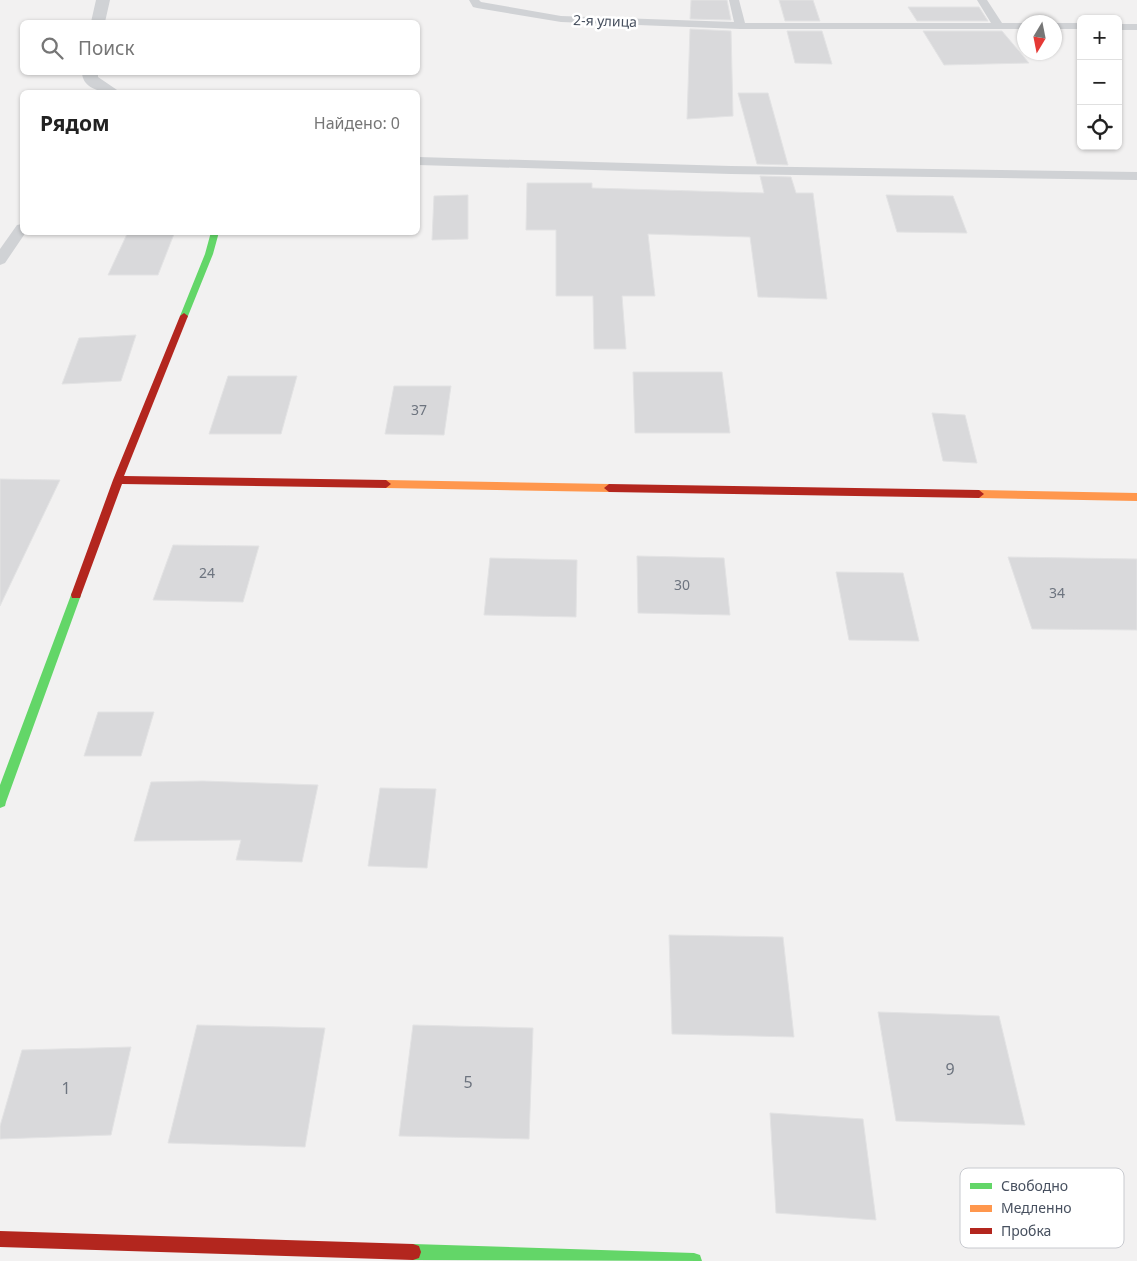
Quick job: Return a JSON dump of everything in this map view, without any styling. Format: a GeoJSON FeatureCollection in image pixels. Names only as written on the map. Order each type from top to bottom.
{"type":"FeatureCollection","features":[{"type":"Feature","properties":{"kind":"street"},"geometry":{"type":"LineString","coordinates":[[98,20],[103,0]]}},
{"type":"Feature","properties":{"kind":"street"},"geometry":{"type":"LineString","coordinates":[[90,75],[90,79],[109,90]]}},
{"type":"Feature","properties":{"kind":"street"},"geometry":{"type":"LineString","coordinates":[[0,802],[118,480],[214,235]]}},
{"type":"Feature","properties":{"kind":"street"},"geometry":{"type":"LineString","coordinates":[[118,480],[1137,497]]}},
{"type":"Feature","properties":{"kind":"street"},"geometry":{"type":"LineString","coordinates":[[0,1239],[694,1261]]}},
{"type":"Feature","properties":{"kind":"lane","name":"2-я улица"},"geometry":{"type":"LineString","coordinates":[[474,0],[477,5],[561,19],[740,26],[1017,26]]}},
{"type":"Feature","properties":{"kind":"lane"},"geometry":{"type":"LineString","coordinates":[[734,0],[740,26]]}},
{"type":"Feature","properties":{"kind":"lane"},"geometry":{"type":"LineString","coordinates":[[982,0],[999,26]]}},
{"type":"Feature","properties":{"kind":"lane"},"geometry":{"type":"LineString","coordinates":[[1062,26],[1077,26]]}},
{"type":"Feature","properties":{"kind":"lane"},"geometry":{"type":"LineString","coordinates":[[1122,27],[1137,27]]}},
{"type":"Feature","properties":{"kind":"lane"},"geometry":{"type":"LineString","coordinates":[[420,161],[741,170],[1137,176]]}},
{"type":"Feature","properties":{"kind":"lane"},"geometry":{"type":"LineString","coordinates":[[0,260],[20,231]]}},
{"type":"Feature","properties":{"kind":"building"},"geometry":{"type":"Polygon","coordinates":[[[691,0],[727,0],[731,20],[690,19],[691,0]]]}},
{"type":"Feature","properties":{"kind":"building"},"geometry":{"type":"Polygon","coordinates":[[[779,0],[813,0],[820,21],[785,21],[779,0]]]}},
{"type":"Feature","properties":{"kind":"building"},"geometry":{"type":"Polygon","coordinates":[[[908,7],[979,7],[988,21],[917,21],[908,7]]]}},
{"type":"Feature","properties":{"kind":"building"},"geometry":{"type":"Polygon","coordinates":[[[690,29],[731,31],[733,116],[687,119],[690,29]]]}},
{"type":"Feature","properties":{"kind":"building"},"geometry":{"type":"Polygon","coordinates":[[[787,31],[822,31],[832,64],[795,63],[787,31]]]}},
{"type":"Feature","properties":{"kind":"building"},"geometry":{"type":"Polygon","coordinates":[[[923,31],[1002,31],[1017,49],[1017,60],[1026,60],[1029,63],[944,65],[923,31]]]}},
{"type":"Feature","properties":{"kind":"building"},"geometry":{"type":"Polygon","coordinates":[[[738,93],[768,93],[788,165],[757,164],[738,93]]]}},
{"type":"Feature","properties":{"kind":"building"},"geometry":{"type":"Polygon","coordinates":[[[760,176],[791,177],[796,193],[813,193],[827,299],[758,297],[750,237],[648,234],[655,296],[622,296],[626,349],[594,349],[593,296],[556,296],[556,230],[526,230],[527,183],[592,183],[592,188],[764,193],[760,176]]]}},
{"type":"Feature","properties":{"kind":"building"},"geometry":{"type":"Polygon","coordinates":[[[468,195],[468,239],[432,240],[434,196],[468,195]]]}},
{"type":"Feature","properties":{"kind":"building"},"geometry":{"type":"Polygon","coordinates":[[[886,195],[953,196],[967,233],[897,232],[886,195]]]}},
{"type":"Feature","properties":{"kind":"building"},"geometry":{"type":"Polygon","coordinates":[[[127,235],[174,235],[158,275],[108,275],[127,235]]]}},
{"type":"Feature","properties":{"kind":"building"},"geometry":{"type":"Polygon","coordinates":[[[136,335],[121,381],[62,384],[79,338],[136,335]]]}},
{"type":"Feature","properties":{"kind":"building"},"geometry":{"type":"Polygon","coordinates":[[[633,372],[722,372],[730,433],[635,433],[633,372]]]}},
{"type":"Feature","properties":{"kind":"building"},"geometry":{"type":"Polygon","coordinates":[[[228,376],[297,376],[281,434],[209,434],[228,376]]]}},
{"type":"Feature","properties":{"kind":"building"},"geometry":{"type":"Polygon","coordinates":[[[394,386],[451,386],[444,435],[385,434],[394,386]]]}},
{"type":"Feature","properties":{"kind":"building"},"geometry":{"type":"Polygon","coordinates":[[[932,413],[965,415],[977,463],[943,461],[932,413]]]}},
{"type":"Feature","properties":{"kind":"building"},"geometry":{"type":"Polygon","coordinates":[[[0,479],[60,480],[0,606],[0,479]]]}},
{"type":"Feature","properties":{"kind":"building"},"geometry":{"type":"Polygon","coordinates":[[[173,545],[259,546],[243,602],[153,600],[173,545]]]}},
{"type":"Feature","properties":{"kind":"building"},"geometry":{"type":"Polygon","coordinates":[[[637,556],[724,558],[730,615],[638,613],[637,556]]]}},
{"type":"Feature","properties":{"kind":"building"},"geometry":{"type":"Polygon","coordinates":[[[1008,557],[1137,559],[1137,630],[1032,629],[1008,557]]]}},
{"type":"Feature","properties":{"kind":"building"},"geometry":{"type":"Polygon","coordinates":[[[490,558],[577,560],[576,617],[484,615],[490,558]]]}},
{"type":"Feature","properties":{"kind":"building"},"geometry":{"type":"Polygon","coordinates":[[[836,572],[903,573],[919,641],[849,640],[836,572]]]}},
{"type":"Feature","properties":{"kind":"building"},"geometry":{"type":"Polygon","coordinates":[[[98,712],[154,712],[141,756],[84,756],[98,712]]]}},
{"type":"Feature","properties":{"kind":"building"},"geometry":{"type":"Polygon","coordinates":[[[203,781],[318,785],[302,862],[236,860],[241,840],[134,841],[151,782],[203,781]]]}},
{"type":"Feature","properties":{"kind":"building"},"geometry":{"type":"Polygon","coordinates":[[[380,788],[436,789],[427,868],[368,866],[380,788]]]}},
{"type":"Feature","properties":{"kind":"building"},"geometry":{"type":"Polygon","coordinates":[[[669,935],[783,937],[794,1037],[672,1034],[669,935]]]}},
{"type":"Feature","properties":{"kind":"building"},"geometry":{"type":"Polygon","coordinates":[[[878,1012],[999,1016],[1025,1125],[896,1121],[878,1012]]]}},
{"type":"Feature","properties":{"kind":"building"},"geometry":{"type":"Polygon","coordinates":[[[197,1025],[325,1028],[305,1147],[168,1143],[197,1025]]]}},
{"type":"Feature","properties":{"kind":"building"},"geometry":{"type":"Polygon","coordinates":[[[413,1025],[533,1028],[529,1139],[399,1136],[413,1025]]]}},
{"type":"Feature","properties":{"kind":"building"},"geometry":{"type":"Polygon","coordinates":[[[131,1047],[111,1135],[0,1139],[0,1126],[22,1050],[131,1047]]]}},
{"type":"Feature","properties":{"kind":"building"},"geometry":{"type":"Polygon","coordinates":[[[770,1113],[863,1119],[876,1220],[776,1213],[770,1113]]]}},
{"type":"Feature","properties":{"kind":"traffic: fast"},"geometry":{"type":"LineString","coordinates":[[184,316],[209,254],[214,235]]}},
{"type":"Feature","properties":{"kind":"traffic: fast"},"geometry":{"type":"LineString","coordinates":[[0,802],[76,595]]}},
{"type":"Feature","properties":{"kind":"traffic: fast"},"geometry":{"type":"LineString","coordinates":[[413,1252],[694,1261]]}},
{"type":"Feature","properties":{"kind":"traffic: slow"},"geometry":{"type":"LineString","coordinates":[[386,484],[609,488]]}},
{"type":"Feature","properties":{"kind":"traffic: slow"},"geometry":{"type":"LineString","coordinates":[[979,494],[1137,497]]}},
{"type":"Feature","properties":{"kind":"traffic: jam"},"geometry":{"type":"LineString","coordinates":[[76,595],[118,480],[184,316]]}},
{"type":"Feature","properties":{"kind":"traffic: jam"},"geometry":{"type":"LineString","coordinates":[[118,480],[386,484]]}},
{"type":"Feature","properties":{"kind":"traffic: jam"},"geometry":{"type":"LineString","coordinates":[[609,488],[979,494]]}},
{"type":"Feature","properties":{"kind":"traffic: jam"},"geometry":{"type":"LineString","coordinates":[[0,1239],[413,1252]]}}]}
